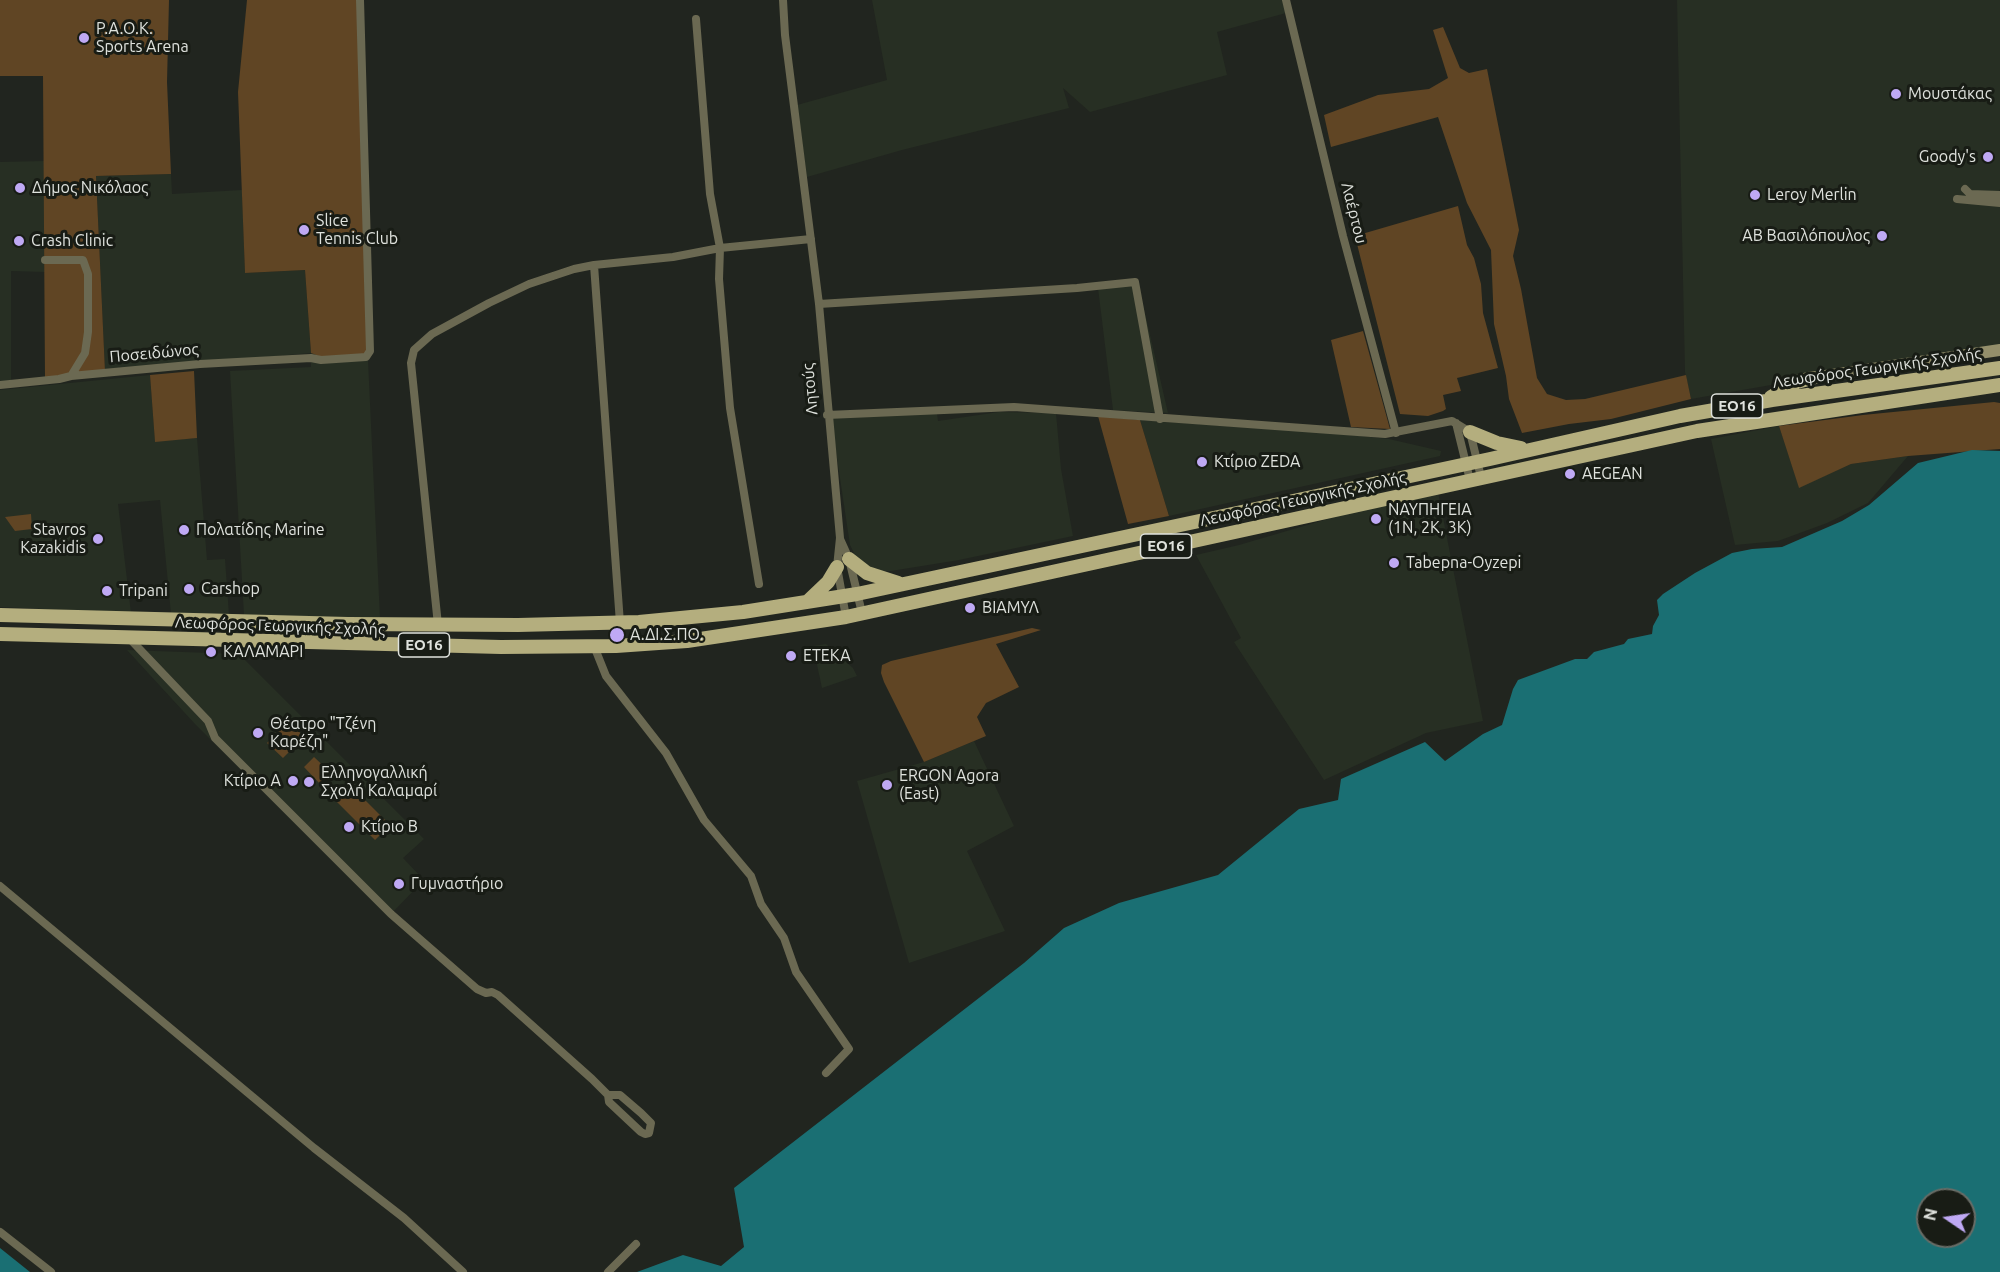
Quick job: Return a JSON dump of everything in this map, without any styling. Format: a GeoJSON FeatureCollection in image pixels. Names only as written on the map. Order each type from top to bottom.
{"type":"FeatureCollection","features":[{"type":"Feature","properties":{"kind":"main road","name":"Λεωφόρος Γεωργικής Σχολής"},"geometry":{"type":"LineString","coordinates":[[903,584],[1680,416],[1757,402],[2000,368]]}},
{"type":"Feature","properties":{"kind":"main road"},"geometry":{"type":"LineString","coordinates":[[1757,402],[1797,382],[1812,378]]}},
{"type":"Feature","properties":{"kind":"main road","name":"Λεωφόρος Γεωργικής Σχολής"},"geometry":{"type":"LineString","coordinates":[[862,613],[1718,427],[2000,385]]}},
{"type":"Feature","properties":{"kind":"main road"},"geometry":{"type":"LineString","coordinates":[[1983,388],[2000,394]]}},
{"type":"Feature","properties":{"kind":"main road"},"geometry":{"type":"LineString","coordinates":[[1470,432],[1497,443],[1529,449]]}},
{"type":"Feature","properties":{"kind":"main road"},"geometry":{"type":"LineString","coordinates":[[849,559],[867,573],[903,584]]}},
{"type":"Feature","properties":{"kind":"main road"},"geometry":{"type":"LineString","coordinates":[[806,602],[828,582],[837,567]]}},
{"type":"Feature","properties":{"kind":"main road","name":"ΕΟ16"},"geometry":{"type":"LineString","coordinates":[[806,602],[903,584]]}},
{"type":"Feature","properties":{"kind":"main road","name":"Λεωφόρος Γεωργικής Σχολής"},"geometry":{"type":"LineString","coordinates":[[0,615],[438,625],[620,623],[696,618],[806,602]]}},
{"type":"Feature","properties":{"kind":"main road","name":"ΕΟ16"},"geometry":{"type":"LineString","coordinates":[[846,617],[862,613]]}},
{"type":"Feature","properties":{"kind":"main road","name":"Λεωφόρος Γεωργικής Σχολής"},"geometry":{"type":"LineString","coordinates":[[0,634],[388,645],[594,646],[687,641],[846,617]]}},
{"type":"Feature","properties":{"kind":"street","name":"Ποσειδώνος"},"geometry":{"type":"LineString","coordinates":[[0,385],[200,364],[311,358],[321,360],[363,358],[369,354],[360,0]]}},
{"type":"Feature","properties":{"kind":"street","name":"Λητούς"},"geometry":{"type":"LineString","coordinates":[[783,0],[785,35],[819,304],[827,415],[840,538],[837,567],[846,617]]}},
{"type":"Feature","properties":{"kind":"street","name":"Λαέρτου"},"geometry":{"type":"LineString","coordinates":[[1286,0],[1343,236],[1396,433]]}},
{"type":"Feature","properties":{"kind":"street"},"geometry":{"type":"LineString","coordinates":[[696,19],[710,194],[720,248],[719,279],[730,408],[759,584]]}},
{"type":"Feature","properties":{"kind":"street"},"geometry":{"type":"LineString","coordinates":[[1965,189],[1970,194],[2000,195]]}},
{"type":"Feature","properties":{"kind":"street"},"geometry":{"type":"LineString","coordinates":[[1957,199],[2000,203]]}},
{"type":"Feature","properties":{"kind":"street"},"geometry":{"type":"LineString","coordinates":[[438,625],[411,363],[417,345],[432,334],[499,298],[529,284],[574,269],[673,257],[720,248],[811,239]]}},
{"type":"Feature","properties":{"kind":"street"},"geometry":{"type":"LineString","coordinates":[[45,260],[83,260],[88,274],[88,332],[85,353],[71,376]]}},
{"type":"Feature","properties":{"kind":"street"},"geometry":{"type":"LineString","coordinates":[[594,265],[620,623]]}},
{"type":"Feature","properties":{"kind":"street"},"geometry":{"type":"LineString","coordinates":[[819,304],[1077,288],[1135,282],[1160,419]]}},
{"type":"Feature","properties":{"kind":"street"},"geometry":{"type":"LineString","coordinates":[[1812,378],[2000,350]]}},
{"type":"Feature","properties":{"kind":"street"},"geometry":{"type":"LineString","coordinates":[[827,415],[1014,407],[1376,434],[1396,433],[1447,422],[1456,423],[1470,432],[1475,478]]}},
{"type":"Feature","properties":{"kind":"street"},"geometry":{"type":"LineString","coordinates":[[1456,423],[1472,462]]}},
{"type":"Feature","properties":{"kind":"street","name":"Λητούς"},"geometry":{"type":"LineString","coordinates":[[840,538],[849,559],[862,613]]}},
{"type":"Feature","properties":{"kind":"street"},"geometry":{"type":"LineString","coordinates":[[129,638],[208,721],[215,738],[391,914],[477,989],[498,995],[608,1095],[609,1102],[641,1132],[649,1133],[651,1124],[641,1113],[620,1095],[608,1095]]}},
{"type":"Feature","properties":{"kind":"street"},"geometry":{"type":"LineString","coordinates":[[594,646],[606,676],[666,753],[704,820],[751,876],[761,903],[784,938],[796,972],[849,1049],[826,1073]]}},
{"type":"Feature","properties":{"kind":"street"},"geometry":{"type":"LineString","coordinates":[[0,886],[314,1148],[404,1218],[463,1272]]}},
{"type":"Feature","properties":{"kind":"street"},"geometry":{"type":"LineString","coordinates":[[0,1232],[51,1272]]}},
{"type":"Feature","properties":{"kind":"street"},"geometry":{"type":"LineString","coordinates":[[608,1272],[636,1244]]}},
{"type":"Feature","properties":{"kind":"shaded area"},"geometry":{"type":"Polygon","coordinates":[[[0,0],[169,0],[167,82],[171,174],[96,176],[105,371],[45,379],[43,76],[0,76],[0,0]]]}},
{"type":"Feature","properties":{"kind":"shaded area","name":"Slice Tennis Club"},"geometry":{"type":"Polygon","coordinates":[[[247,0],[357,0],[368,360],[324,358],[311,353],[305,270],[245,273],[238,92],[247,0]]]}},
{"type":"Feature","properties":{"kind":"shaded area"},"geometry":{"type":"Polygon","coordinates":[[[872,0],[1282,0],[1286,13],[1217,32],[1227,75],[1090,112],[1063,88],[1069,108],[902,150],[807,177],[797,105],[887,80],[872,0]]]}},
{"type":"Feature","properties":{"kind":"shaded area"},"geometry":{"type":"Polygon","coordinates":[[[1677,0],[2000,0],[2000,189],[1997,199],[2000,206],[2000,350],[1820,375],[1788,376],[1771,385],[1691,399],[1685,372],[1677,0]]]}},
{"type":"Feature","properties":{"kind":"shaded area"},"geometry":{"type":"Polygon","coordinates":[[[1443,27],[1460,68],[1469,73],[1487,69],[1519,230],[1513,256],[1537,378],[1547,394],[1566,400],[1585,399],[1686,375],[1691,399],[1611,419],[1522,433],[1509,399],[1494,324],[1491,250],[1467,203],[1438,117],[1331,147],[1324,115],[1378,95],[1429,89],[1448,78],[1433,30],[1443,27]]]}},
{"type":"Feature","properties":{"kind":"shaded area"},"geometry":{"type":"Polygon","coordinates":[[[44,161],[45,272],[11,271],[11,381],[0,383],[0,162],[44,161]]]}},
{"type":"Feature","properties":{"kind":"shaded area"},"geometry":{"type":"Polygon","coordinates":[[[171,174],[172,194],[242,190],[245,273],[305,270],[311,353],[105,371],[96,176],[171,174]]]}},
{"type":"Feature","properties":{"kind":"shaded area"},"geometry":{"type":"Polygon","coordinates":[[[1458,206],[1467,245],[1474,258],[1481,284],[1483,313],[1498,368],[1457,378],[1461,391],[1443,395],[1446,409],[1443,411],[1428,416],[1400,414],[1355,236],[1458,206]]]}},
{"type":"Feature","properties":{"kind":"shaded area"},"geometry":{"type":"Polygon","coordinates":[[[1138,283],[1168,413],[1113,410],[1098,288],[1138,283]]]}},
{"type":"Feature","properties":{"kind":"shaded area"},"geometry":{"type":"Polygon","coordinates":[[[1363,331],[1390,429],[1351,427],[1331,340],[1363,331]]]}},
{"type":"Feature","properties":{"kind":"shaded area"},"geometry":{"type":"Polygon","coordinates":[[[311,353],[368,360],[380,618],[244,615],[230,371],[311,367],[311,353]]]}},
{"type":"Feature","properties":{"kind":"shaded area"},"geometry":{"type":"Polygon","coordinates":[[[194,371],[197,438],[155,442],[150,375],[194,371]]]}},
{"type":"Feature","properties":{"kind":"shaded area"},"geometry":{"type":"Polygon","coordinates":[[[150,375],[155,441],[197,438],[207,560],[225,559],[229,615],[171,614],[160,500],[118,504],[131,613],[0,607],[0,390],[150,375]]]}},
{"type":"Feature","properties":{"kind":"shaded area"},"geometry":{"type":"Polygon","coordinates":[[[2000,403],[2000,449],[1908,456],[1851,464],[1799,488],[1779,426],[1863,415],[2000,403]]]}},
{"type":"Feature","properties":{"kind":"shaded area"},"geometry":{"type":"Polygon","coordinates":[[[999,412],[1056,413],[1061,469],[1073,536],[959,560],[891,571],[878,572],[857,559],[850,545],[831,418],[937,413],[938,421],[999,412]]]}},
{"type":"Feature","properties":{"kind":"shaded area"},"geometry":{"type":"Polygon","coordinates":[[[1098,416],[1140,420],[1169,516],[1128,524],[1098,416]]]}},
{"type":"Feature","properties":{"kind":"shaded area"},"geometry":{"type":"Polygon","coordinates":[[[1140,420],[1332,433],[1389,439],[1441,451],[1440,456],[1169,516],[1140,420]]]}},
{"type":"Feature","properties":{"kind":"shaded area"},"geometry":{"type":"Polygon","coordinates":[[[1779,426],[1799,487],[1851,464],[1908,456],[1868,503],[1827,523],[1778,541],[1735,545],[1711,439],[1779,426]]]}},
{"type":"Feature","properties":{"kind":"shaded area"},"geometry":{"type":"Polygon","coordinates":[[[1437,487],[1483,721],[1426,733],[1324,780],[1234,642],[1241,638],[1196,555],[1239,545],[1437,487]]]}},
{"type":"Feature","properties":{"kind":"shaded area"},"geometry":{"type":"Polygon","coordinates":[[[31,514],[32,529],[15,531],[5,517],[31,514]]]}},
{"type":"Feature","properties":{"kind":"shaded area"},"geometry":{"type":"Polygon","coordinates":[[[1032,628],[1041,630],[996,644],[1019,687],[986,703],[977,717],[986,736],[924,762],[884,682],[881,673],[882,665],[1032,628]]]}},
{"type":"Feature","properties":{"kind":"shaded area"},"geometry":{"type":"Polygon","coordinates":[[[826,644],[853,668],[857,676],[822,688],[813,646],[826,644]]]}},
{"type":"Feature","properties":{"kind":"shaded area","name":"Ελληνογαλλική Σχολή Καλαμαρί"},"geometry":{"type":"Polygon","coordinates":[[[127,650],[239,654],[424,839],[403,858],[424,880],[388,917],[195,724],[127,650]]]}},
{"type":"Feature","properties":{"kind":"shaded area"},"geometry":{"type":"Polygon","coordinates":[[[289,721],[304,737],[283,758],[267,743],[289,721]]]}},
{"type":"Feature","properties":{"kind":"shaded area"},"geometry":{"type":"Polygon","coordinates":[[[974,741],[1014,826],[967,851],[1005,931],[909,963],[857,781],[924,762],[974,741]]]}},
{"type":"Feature","properties":{"kind":"shaded area"},"geometry":{"type":"Polygon","coordinates":[[[314,757],[332,774],[321,785],[304,767],[314,757]]]}},
{"type":"Feature","properties":{"kind":"shaded area"},"geometry":{"type":"Polygon","coordinates":[[[348,783],[390,825],[375,840],[333,798],[348,783]]]}},
{"type":"Feature","properties":{"kind":"water"},"geometry":{"type":"Polygon","coordinates":[[[1972,450],[2000,451],[2000,1272],[637,1272],[683,1255],[721,1266],[744,1247],[734,1188],[1024,963],[1064,928],[1119,903],[1218,875],[1299,809],[1338,800],[1341,779],[1425,742],[1445,761],[1483,734],[1502,725],[1518,680],[1575,659],[1587,659],[1594,652],[1624,644],[1628,639],[1652,634],[1653,626],[1659,615],[1657,600],[1695,573],[1732,553],[1782,547],[1842,521],[1869,505],[1918,463],[1972,450]]]}},
{"type":"Feature","properties":{"kind":"water"},"geometry":{"type":"Polygon","coordinates":[[[0,1248],[30,1272],[0,1272],[0,1248]]]}},
{"type":"Feature","properties":{"kind":"place","name":"P.A.O.K. Sports Arena"},"geometry":{"type":"Point","coordinates":[84,38]}},
{"type":"Feature","properties":{"kind":"place","name":"Μουστάκας"},"geometry":{"type":"Point","coordinates":[1896,94]}},
{"type":"Feature","properties":{"kind":"place","name":"Goody's"},"geometry":{"type":"Point","coordinates":[1988,157]}},
{"type":"Feature","properties":{"kind":"place","name":"Δήμος Νικόλαος"},"geometry":{"type":"Point","coordinates":[20,188]}},
{"type":"Feature","properties":{"kind":"place","name":"Leroy Merlin"},"geometry":{"type":"Point","coordinates":[1755,195]}},
{"type":"Feature","properties":{"kind":"place","name":"Slice Tennis Club"},"geometry":{"type":"Point","coordinates":[304,230]}},
{"type":"Feature","properties":{"kind":"place","name":"ΑΒ Βασιλόπουλος"},"geometry":{"type":"Point","coordinates":[1882,236]}},
{"type":"Feature","properties":{"kind":"place","name":"Crash Clinic"},"geometry":{"type":"Point","coordinates":[19,241]}},
{"type":"Feature","properties":{"kind":"place","name":"Κτίριο ZEDA"},"geometry":{"type":"Point","coordinates":[1202,462]}},
{"type":"Feature","properties":{"kind":"place","name":"AEGEAN"},"geometry":{"type":"Point","coordinates":[1570,474]}},
{"type":"Feature","properties":{"kind":"place","name":"ΝΑΥΠΗΓΕΙΑ (1Ν, 2Κ, 3Κ)"},"geometry":{"type":"Point","coordinates":[1376,519]}},
{"type":"Feature","properties":{"kind":"place","name":"Πολατίδης Marine"},"geometry":{"type":"Point","coordinates":[184,530]}},
{"type":"Feature","properties":{"kind":"place","name":"Stavros Kazakidis"},"geometry":{"type":"Point","coordinates":[98,539]}},
{"type":"Feature","properties":{"kind":"place","name":"Tabepna-Oyzepi"},"geometry":{"type":"Point","coordinates":[1394,563]}},
{"type":"Feature","properties":{"kind":"place","name":"Carshop"},"geometry":{"type":"Point","coordinates":[189,589]}},
{"type":"Feature","properties":{"kind":"place","name":"Tripani"},"geometry":{"type":"Point","coordinates":[107,591]}},
{"type":"Feature","properties":{"kind":"place","name":"ΒΙΑΜΥΛ"},"geometry":{"type":"Point","coordinates":[970,608]}},
{"type":"Feature","properties":{"kind":"place","name":"Α.ΔΙ.Σ.ΠΟ."},"geometry":{"type":"Point","coordinates":[617,635]}},
{"type":"Feature","properties":{"kind":"place","name":"ΚΑΛΑΜΑΡΙ"},"geometry":{"type":"Point","coordinates":[211,652]}},
{"type":"Feature","properties":{"kind":"place","name":"ΕΤΕΚΑ"},"geometry":{"type":"Point","coordinates":[791,656]}},
{"type":"Feature","properties":{"kind":"place","name":"Θέατρο \"Τζένη Καρέζη\""},"geometry":{"type":"Point","coordinates":[258,733]}},
{"type":"Feature","properties":{"kind":"place","name":"Κτίριο Α"},"geometry":{"type":"Point","coordinates":[293,781]}},
{"type":"Feature","properties":{"kind":"place","name":"Ελληνογαλλική Σχολή Καλαμαρί"},"geometry":{"type":"Point","coordinates":[309,782]}},
{"type":"Feature","properties":{"kind":"place","name":"ERGON Agora (East)"},"geometry":{"type":"Point","coordinates":[887,785]}},
{"type":"Feature","properties":{"kind":"place","name":"Κτίριο Β"},"geometry":{"type":"Point","coordinates":[349,827]}},
{"type":"Feature","properties":{"kind":"place","name":"Γυμναστήριο"},"geometry":{"type":"Point","coordinates":[399,884]}}]}
